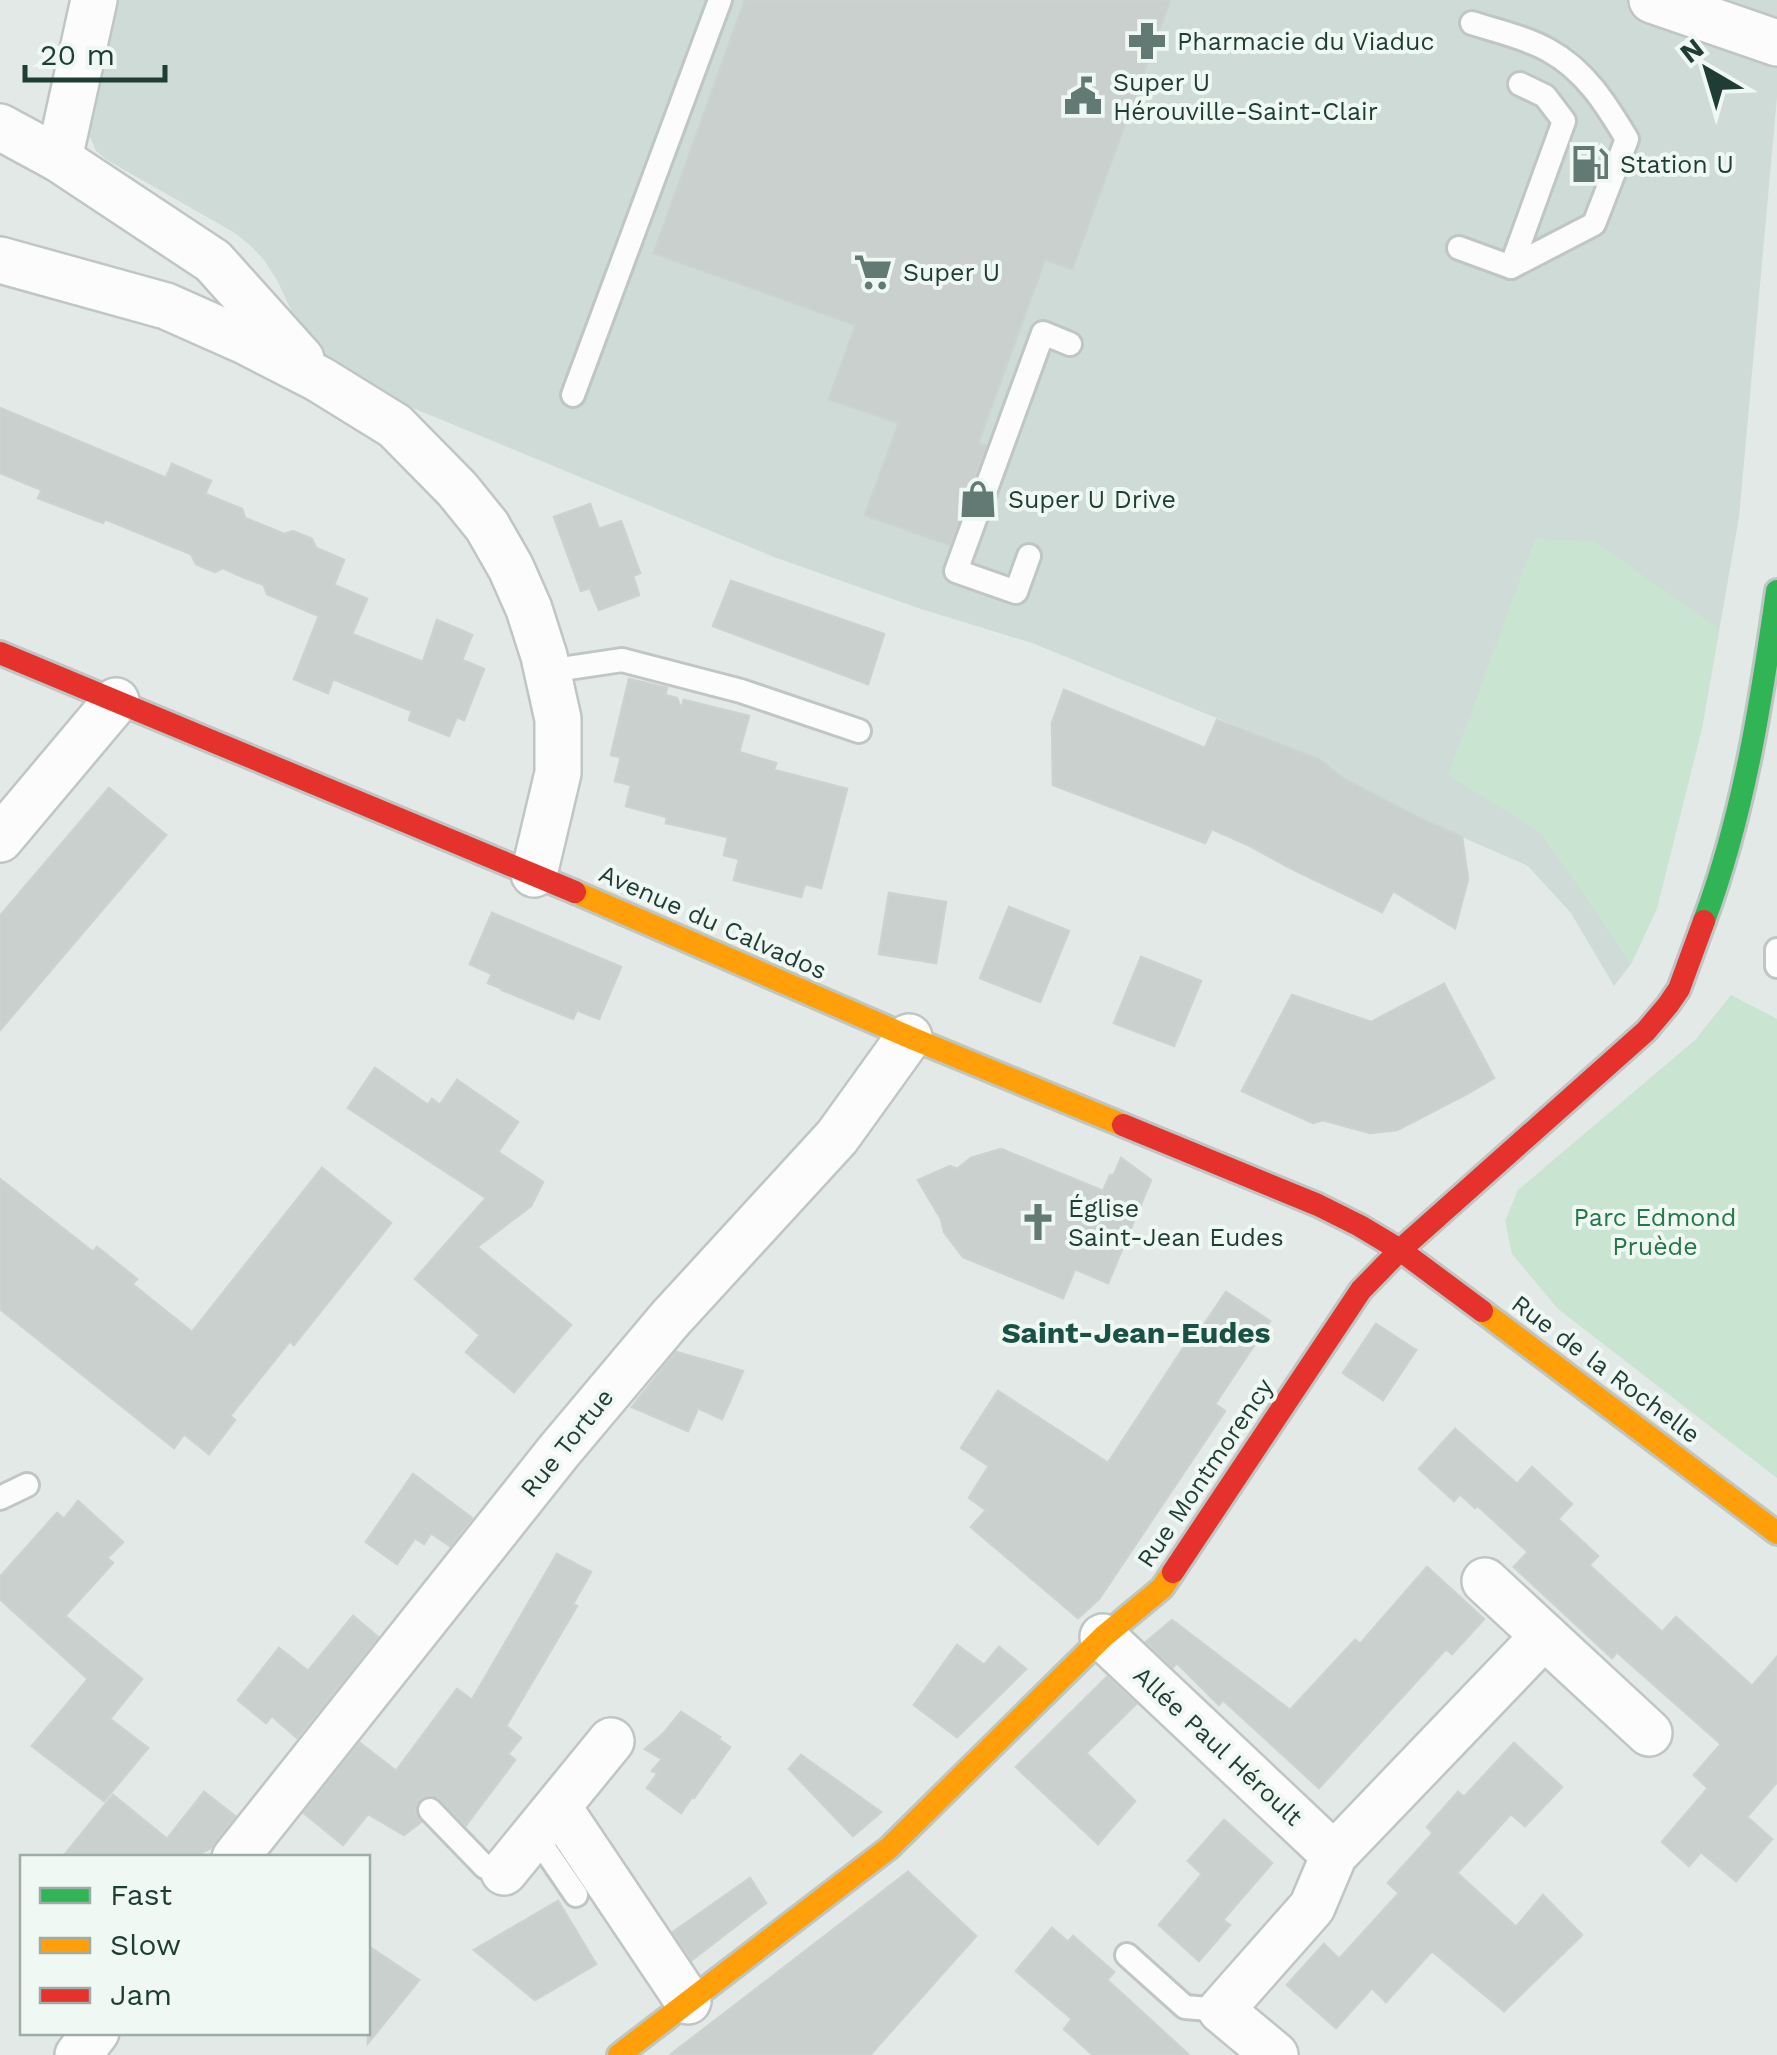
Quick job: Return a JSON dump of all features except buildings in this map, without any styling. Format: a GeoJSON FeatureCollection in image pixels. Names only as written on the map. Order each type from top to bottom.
{"type":"FeatureCollection","features":[{"type":"Feature","properties":{"kind":"street"},"geometry":{"type":"LineString","coordinates":[[59,160],[94,0]]}},
{"type":"Feature","properties":{"kind":"street"},"geometry":{"type":"LineString","coordinates":[[1652,0],[1777,43]]}},
{"type":"Feature","properties":{"kind":"street"},"geometry":{"type":"LineString","coordinates":[[0,127],[59,160],[213,260],[320,379]]}},
{"type":"Feature","properties":{"kind":"street"},"geometry":{"type":"LineString","coordinates":[[0,260],[166,306],[247,342],[320,379],[395,426],[457,489],[487,526],[524,595],[548,671],[558,719],[558,773],[534,874]]}},
{"type":"Feature","properties":{"kind":"street","name":"Rue Montmorency"},"geometry":{"type":"LineString","coordinates":[[619,2055],[889,1848],[1103,1637],[1162,1588],[1361,1290],[1400,1250],[1646,1031],[1667,1006],[1676,994],[1712,903],[1769,698],[1777,591]]}},
{"type":"Feature","properties":{"kind":"street","name":"Avenue du Calvados"},"geometry":{"type":"LineString","coordinates":[[0,652],[1318,1206],[1400,1250]]}},
{"type":"Feature","properties":{"kind":"street"},"geometry":{"type":"LineString","coordinates":[[0,838],[116,700]]}},
{"type":"Feature","properties":{"kind":"street","name":"Rue Tortue"},"geometry":{"type":"LineString","coordinates":[[237,1855],[559,1451],[670,1319],[836,1137],[909,1037]]}},
{"type":"Feature","properties":{"kind":"street","name":"Rue de la Rochelle"},"geometry":{"type":"LineString","coordinates":[[1400,1250],[1777,1532]]}},
{"type":"Feature","properties":{"kind":"street"},"geometry":{"type":"LineString","coordinates":[[1485,1580],[1649,1732]]}},
{"type":"Feature","properties":{"kind":"street"},"geometry":{"type":"LineString","coordinates":[[1275,2055],[1221,2010],[1312,1907],[1334,1855],[1544,1636]]}},
{"type":"Feature","properties":{"kind":"street","name":"Allée Paul Héroult"},"geometry":{"type":"LineString","coordinates":[[1103,1637],[1334,1855]]}},
{"type":"Feature","properties":{"kind":"street"},"geometry":{"type":"LineString","coordinates":[[611,1742],[526,1845],[688,2001]]}},
{"type":"Feature","properties":{"kind":"street"},"geometry":{"type":"LineString","coordinates":[[78,2055],[94,2035]]}},
{"type":"Feature","properties":{"kind":"lane"},"geometry":{"type":"LineString","coordinates":[[573,395],[720,0]]}},
{"type":"Feature","properties":{"kind":"lane"},"geometry":{"type":"LineString","coordinates":[[1458,248],[1511,267],[1594,224],[1628,139],[1602,96],[1576,69],[1546,48],[1472,23]]}},
{"type":"Feature","properties":{"kind":"lane"},"geometry":{"type":"LineString","coordinates":[[1511,267],[1564,120],[1545,96],[1520,84]]}},
{"type":"Feature","properties":{"kind":"lane"},"geometry":{"type":"LineString","coordinates":[[1029,556],[1016,592],[956,570],[1043,334],[1070,344]]}},
{"type":"Feature","properties":{"kind":"lane"},"geometry":{"type":"LineString","coordinates":[[548,671],[622,660],[741,691],[860,731]]}},
{"type":"Feature","properties":{"kind":"lane"},"geometry":{"type":"LineString","coordinates":[[1777,950],[1777,966]]}},
{"type":"Feature","properties":{"kind":"lane"},"geometry":{"type":"LineString","coordinates":[[0,1498],[27,1485]]}},
{"type":"Feature","properties":{"kind":"lane"},"geometry":{"type":"LineString","coordinates":[[430,1810],[484,1867],[526,1845],[576,1895]]}},
{"type":"Feature","properties":{"kind":"lane"},"geometry":{"type":"LineString","coordinates":[[1126,1955],[1186,2007],[1221,2010]]}},
{"type":"Feature","properties":{"kind":"shaded area"},"geometry":{"type":"Polygon","coordinates":[[[112,0],[1777,0],[1777,97],[1739,517],[1702,728],[1657,908],[1631,964],[1614,986],[1571,913],[1528,866],[1423,820],[1342,778],[1320,760],[1032,643],[774,557],[408,406],[327,358],[299,327],[277,280],[252,247],[235,233],[96,151],[88,121],[112,0]]]}},
{"type":"Feature","properties":{"kind":"green space"},"geometry":{"type":"Polygon","coordinates":[[[1535,539],[1594,541],[1719,629],[1702,728],[1657,908],[1631,964],[1542,834],[1448,775],[1535,539]]]}},
{"type":"Feature","properties":{"kind":"green space","name":"Parc Edmond Pruède"},"geometry":{"type":"Polygon","coordinates":[[[1731,995],[1777,1019],[1777,1478],[1558,1309],[1512,1254],[1505,1221],[1518,1190],[1695,1040],[1731,995]]]}},
{"type":"Feature","properties":{"kind":"traffic: fast"},"geometry":{"type":"LineString","coordinates":[[1704,921],[1740,799],[1777,591]]}},
{"type":"Feature","properties":{"kind":"traffic: slow"},"geometry":{"type":"LineString","coordinates":[[575,892],[1123,1125]]}},
{"type":"Feature","properties":{"kind":"traffic: slow"},"geometry":{"type":"LineString","coordinates":[[1482,1311],[1777,1533]]}},
{"type":"Feature","properties":{"kind":"traffic: slow"},"geometry":{"type":"LineString","coordinates":[[619,2055],[889,1848],[1103,1637],[1162,1588],[1173,1572]]}},
{"type":"Feature","properties":{"kind":"traffic: jam"},"geometry":{"type":"LineString","coordinates":[[0,653],[575,892]]}},
{"type":"Feature","properties":{"kind":"traffic: jam"},"geometry":{"type":"LineString","coordinates":[[1173,1572],[1361,1290],[1400,1250],[1646,1031],[1679,989],[1704,921]]}},
{"type":"Feature","properties":{"kind":"traffic: jam"},"geometry":{"type":"LineString","coordinates":[[1123,1125],[1360,1226],[1400,1250],[1482,1311]]}},
{"type":"Feature","properties":{"kind":"place","name":"Pharmacie du Viaduc"},"geometry":{"type":"Point","coordinates":[1147,41]}},
{"type":"Feature","properties":{"kind":"place","name":"Super U Hérouville-Saint-Clair"},"geometry":{"type":"Point","coordinates":[1083,96]}},
{"type":"Feature","properties":{"kind":"place","name":"Station U"},"geometry":{"type":"Point","coordinates":[1590,164]}},
{"type":"Feature","properties":{"kind":"place","name":"Super U"},"geometry":{"type":"Point","coordinates":[873,272]}},
{"type":"Feature","properties":{"kind":"place","name":"Super U Drive"},"geometry":{"type":"Point","coordinates":[978,499]}},
{"type":"Feature","properties":{"kind":"place","name":"Église Saint-Jean Eudes"},"geometry":{"type":"Point","coordinates":[1038,1222]}},
{"type":"Feature","properties":{"kind":"district","name":"Saint-Jean-Eudes"},"geometry":{"type":"Point","coordinates":[1136,1332]}}]}
